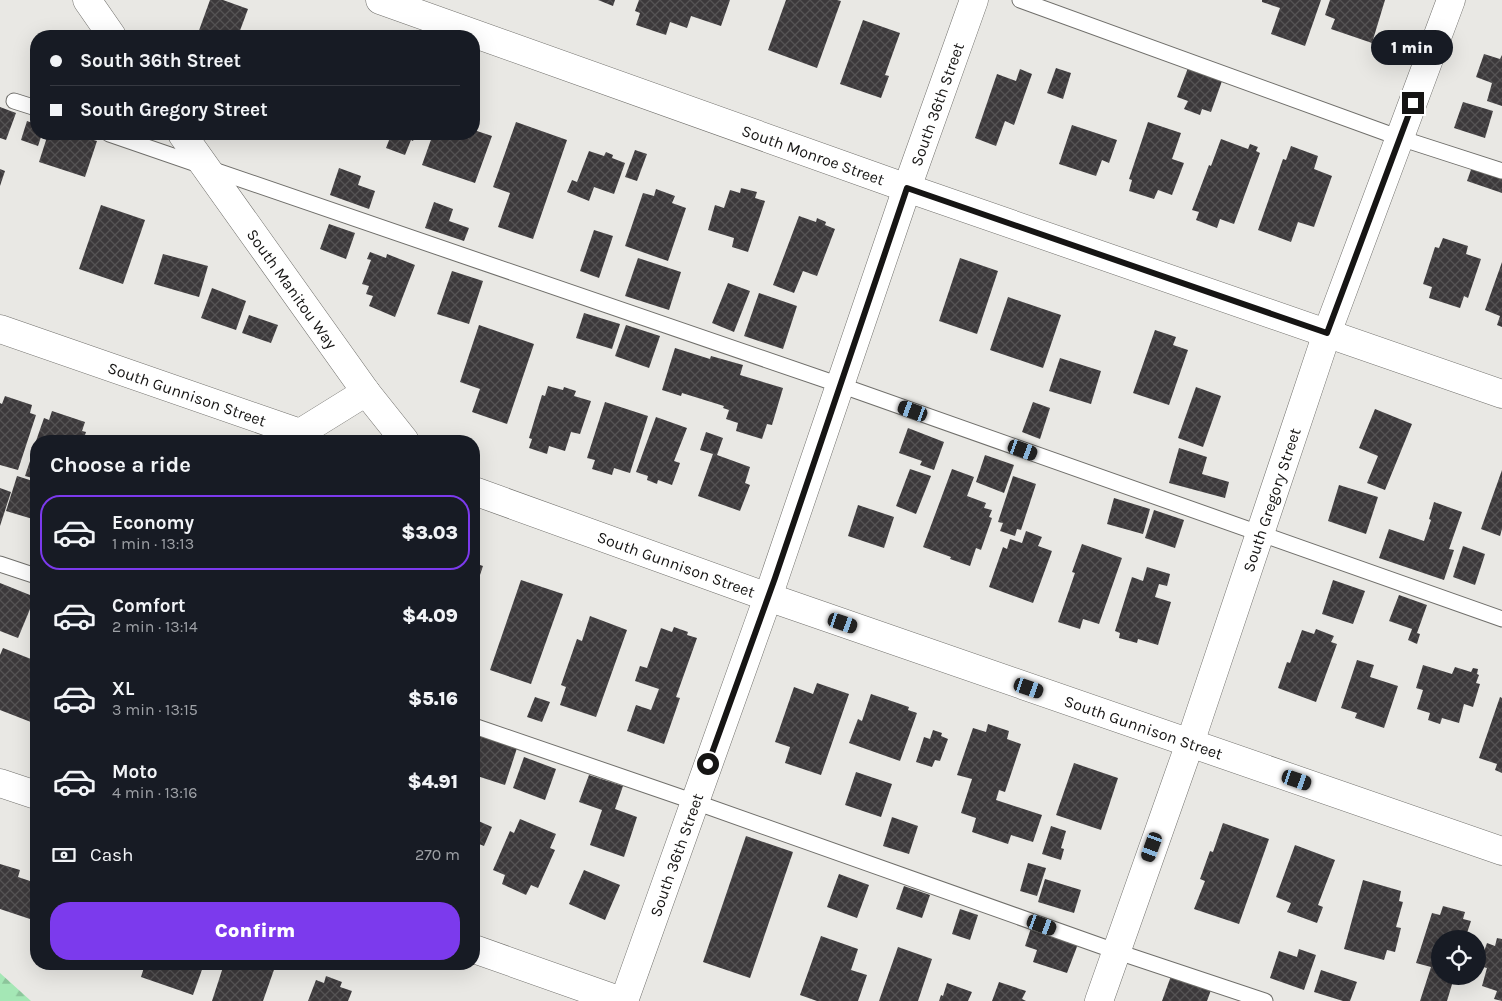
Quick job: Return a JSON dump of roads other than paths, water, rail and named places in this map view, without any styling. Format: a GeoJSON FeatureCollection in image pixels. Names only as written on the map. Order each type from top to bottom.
{"type":"FeatureCollection","features":[{"type":"Feature","properties":{"kind":"street"},"geometry":{"type":"LineString","coordinates":[[86,0],[108,30]]}},
{"type":"Feature","properties":{"kind":"street","name":"South Monroe Street"},"geometry":{"type":"LineString","coordinates":[[380,0],[464,30]]}},
{"type":"Feature","properties":{"kind":"street","name":"South 36th Street"},"geometry":{"type":"LineString","coordinates":[[623,1001],[768,597],[907,188],[974,0]]}},
{"type":"Feature","properties":{"kind":"street","name":"South Gregory Street"},"geometry":{"type":"LineString","coordinates":[[1099,1001],[1115,951],[1190,743],[1327,333],[1451,0]]}},
{"type":"Feature","properties":{"kind":"street","name":"South Monroe Street"},"geometry":{"type":"LineString","coordinates":[[480,36],[907,188],[1502,394]]}},
{"type":"Feature","properties":{"kind":"street","name":"South Manitou Way"},"geometry":{"type":"LineString","coordinates":[[186,140],[366,392],[400,435]]}},
{"type":"Feature","properties":{"kind":"street","name":"South Gunnison Street"},"geometry":{"type":"LineString","coordinates":[[0,329],[300,433],[366,392]]}},
{"type":"Feature","properties":{"kind":"street","name":"South Gunnison Street"},"geometry":{"type":"LineString","coordinates":[[480,493],[768,597],[1502,851]]}},
{"type":"Feature","properties":{"kind":"street"},"geometry":{"type":"LineString","coordinates":[[0,783],[30,793]]}},
{"type":"Feature","properties":{"kind":"street"},"geometry":{"type":"LineString","coordinates":[[480,951],[623,1001]]}},
{"type":"Feature","properties":{"kind":"lane"},"geometry":{"type":"LineString","coordinates":[[1020,0],[1400,138],[1502,171]]}},
{"type":"Feature","properties":{"kind":"lane"},"geometry":{"type":"LineString","coordinates":[[14,101],[30,106]]}},
{"type":"Feature","properties":{"kind":"lane"},"geometry":{"type":"LineString","coordinates":[[126,140],[840,385],[1502,619]]}},
{"type":"Feature","properties":{"kind":"lane"},"geometry":{"type":"LineString","coordinates":[[0,564],[30,574]]}},
{"type":"Feature","properties":{"kind":"lane"},"geometry":{"type":"LineString","coordinates":[[480,728],[1115,951],[1265,1001]]}}]}
